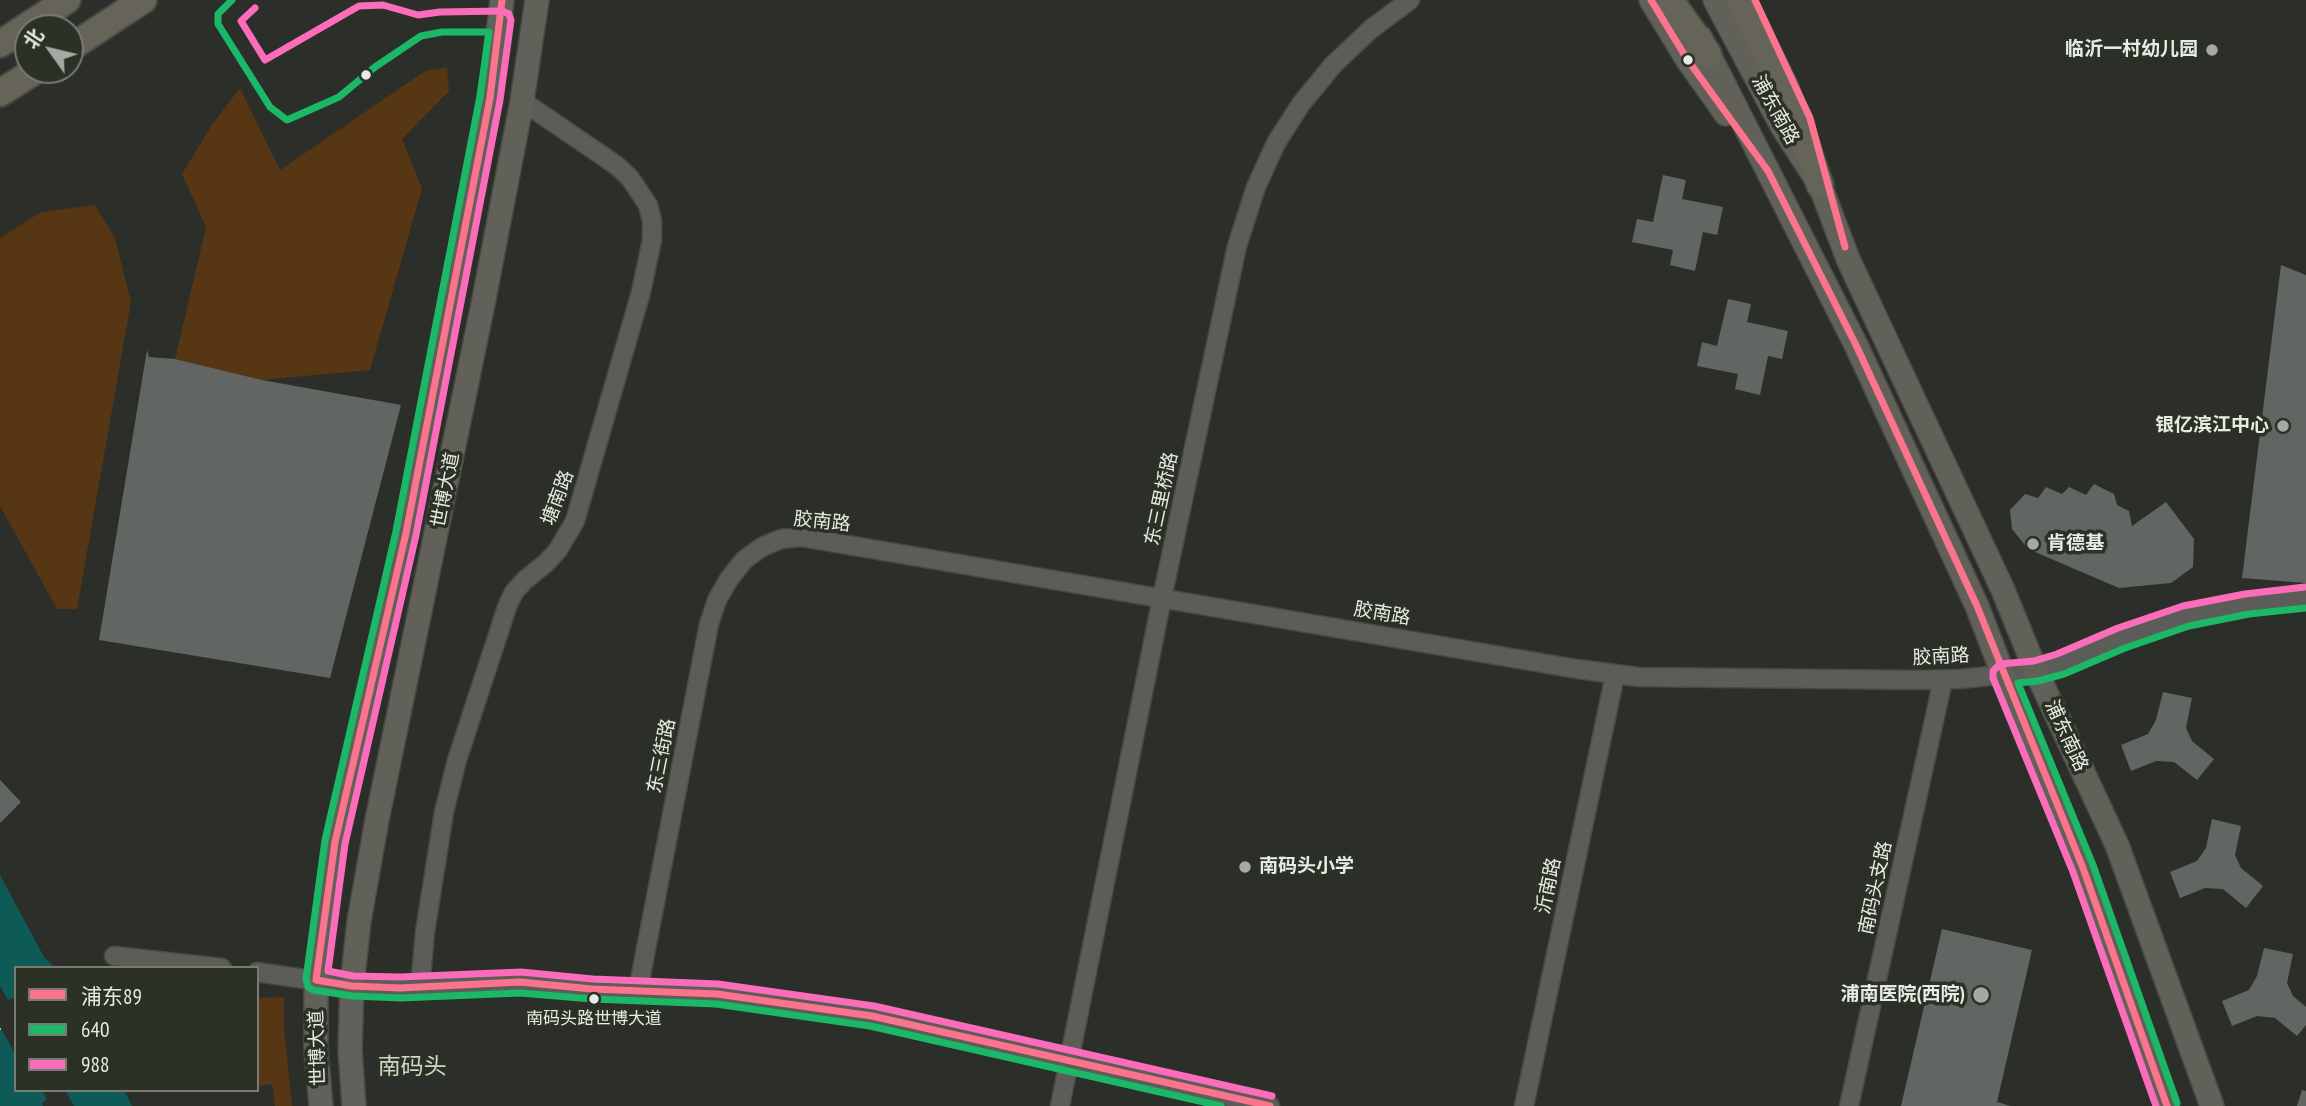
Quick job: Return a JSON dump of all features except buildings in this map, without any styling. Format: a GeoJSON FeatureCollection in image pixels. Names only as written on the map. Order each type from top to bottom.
{"type":"FeatureCollection","features":[{"type":"Feature","properties":{"kind":"highway"},"geometry":{"type":"LineString","coordinates":[[0,44],[67,0]]}},
{"type":"Feature","properties":{"kind":"highway"},"geometry":{"type":"LineString","coordinates":[[84,39],[144,0]]}},
{"type":"Feature","properties":{"kind":"highway"},"geometry":{"type":"LineString","coordinates":[[1670,0],[1709,54]]}},
{"type":"Feature","properties":{"kind":"highway"},"geometry":{"type":"LineString","coordinates":[[1741,0],[1785,88],[1820,185]]}},
{"type":"Feature","properties":{"kind":"main road","name":"世博大道"},"geometry":{"type":"LineString","coordinates":[[354,1106],[350,1050],[352,986],[359,920],[522,101],[537,0]]}},
{"type":"Feature","properties":{"kind":"main road","name":"浦东南路"},"geometry":{"type":"LineString","coordinates":[[1651,0],[1687,59],[1768,171]]}},
{"type":"Feature","properties":{"kind":"main road","name":"浦东南路"},"geometry":{"type":"LineString","coordinates":[[1681,0],[1856,345],[1977,606],[2083,868],[2167,1106]]}},
{"type":"Feature","properties":{"kind":"main road","name":"浦东南路"},"geometry":{"type":"LineString","coordinates":[[1715,0],[1783,128],[1820,185],[1849,260],[2118,845],[2211,1106]]}},
{"type":"Feature","properties":{"kind":"main road","name":"浦东南路"},"geometry":{"type":"LineString","coordinates":[[1755,0],[1810,118],[1849,260]]}},
{"type":"Feature","properties":{"kind":"main road","name":"世博大道"},"geometry":{"type":"LineString","coordinates":[[321,1106],[316,1050],[316,980],[335,842],[406,533],[490,98],[501,7]]}},
{"type":"Feature","properties":{"kind":"street","name":"东三里桥路"},"geometry":{"type":"LineString","coordinates":[[1060,1106],[1162,598],[1237,246],[1256,187],[1276,144],[1301,104],[1333,65],[1371,29],[1410,0]]}},
{"type":"Feature","properties":{"kind":"street","name":"塘南路"},"geometry":{"type":"LineString","coordinates":[[420,988],[435,866],[457,760],[507,607],[520,586],[558,550],[575,521],[641,292],[652,240],[652,221],[648,205],[630,178],[522,101]]}},
{"type":"Feature","properties":{"kind":"street","name":"胶南路"},"geometry":{"type":"LineString","coordinates":[[762,547],[781,538],[801,537],[1615,675],[1661,678],[1943,680],[2036,671],[2186,616],[2247,604],[2306,597]]}},
{"type":"Feature","properties":{"kind":"street","name":"东三街路"},"geometry":{"type":"LineString","coordinates":[[638,990],[709,624],[717,600],[729,579],[744,560],[762,547]]}},
{"type":"Feature","properties":{"kind":"street","name":"沂南路"},"geometry":{"type":"LineString","coordinates":[[1524,1106],[1615,675]]}},
{"type":"Feature","properties":{"kind":"street","name":"南码头支路"},"geometry":{"type":"LineString","coordinates":[[1849,1106],[1943,680]]}},
{"type":"Feature","properties":{"kind":"street"},"geometry":{"type":"LineString","coordinates":[[114,956],[204,966]]}},
{"type":"Feature","properties":{"kind":"street"},"geometry":{"type":"LineString","coordinates":[[259,972],[352,986],[420,988],[520,982],[592,989],[716,994],[872,1016],[1270,1106]]}},
{"type":"Feature","properties":{"kind":"shaded area"},"geometry":{"type":"Polygon","coordinates":[[[447,67],[449,91],[402,139],[422,189],[370,370],[262,380],[175,359],[206,227],[182,174],[213,123],[240,88],[280,170],[425,71],[447,67]]]}},
{"type":"Feature","properties":{"kind":"shaded area"},"geometry":{"type":"Polygon","coordinates":[[[95,205],[115,238],[131,302],[77,609],[57,609],[0,506],[0,238],[41,212],[95,205]]]}},
{"type":"Feature","properties":{"kind":"shaded area"},"geometry":{"type":"Polygon","coordinates":[[[284,997],[284,1028],[292,1106],[275,1106],[272,1084],[259,1086],[259,998],[284,997]]]}},
{"type":"Feature","properties":{"kind":"water"},"geometry":{"type":"Polygon","coordinates":[[[0,875],[44,957],[53,966],[14,966],[14,1092],[125,1092],[132,1106],[0,1106],[0,875]]]}},
{"type":"Feature","properties":{"kind":"pier"},"geometry":{"type":"Polygon","coordinates":[[[0,986],[8,1000],[14,999],[14,1052],[0,1027],[0,986]]]}},
{"type":"Feature","properties":{"kind":"pier"},"geometry":{"type":"Polygon","coordinates":[[[43,1092],[66,1092],[74,1106],[43,1106],[42,1103],[47,1099],[43,1092]]]}},
{"type":"Feature","properties":{"kind":"transit line","name":"640"},"geometry":{"type":"LineString","coordinates":[[232,0],[218,14],[218,24],[270,107],[287,120],[339,97],[375,67],[421,36],[442,32],[489,32],[480,96],[396,531],[325,840],[306,979],[308,987],[352,996],[401,998],[520,993],[716,1004],[870,1026],[1221,1106]]}},
{"type":"Feature","properties":{"kind":"transit line","name":"浦东89"},"geometry":{"type":"LineString","coordinates":[[502,0],[490,98],[406,533],[335,842],[316,980],[352,986],[400,988],[520,982],[592,989],[717,994],[872,1016],[1270,1106]]}},
{"type":"Feature","properties":{"kind":"transit line","name":"浦东89"},"geometry":{"type":"LineString","coordinates":[[1651,0],[1687,59],[1768,171],[1856,345],[1977,606],[2083,868],[2167,1106]]}},
{"type":"Feature","properties":{"kind":"transit line","name":"浦东89"},"geometry":{"type":"LineString","coordinates":[[1755,0],[1810,118],[1845,247]]}},
{"type":"Feature","properties":{"kind":"transit line","name":"988"},"geometry":{"type":"LineString","coordinates":[[255,8],[241,21],[265,60],[359,6],[383,5],[418,15],[502,11],[509,14],[511,20],[500,100],[416,535],[345,844],[328,971],[353,976],[400,977],[521,972],[593,979],[718,984],[874,1006],[1272,1096]]}},
{"type":"Feature","properties":{"kind":"transit line","name":"988"},"geometry":{"type":"LineString","coordinates":[[2156,1106],[2073,872],[1993,678],[1993,671],[2000,664],[2034,661],[2057,654],[2118,628],[2183,606],[2245,594],[2305,587]]}},
{"type":"Feature","properties":{"kind":"transit line","name":"640"},"geometry":{"type":"LineString","coordinates":[[2177,1103],[2093,865],[2018,683],[2064,674],[2125,648],[2189,626],[2249,614],[2306,608]]}},
{"type":"Feature","properties":{"kind":"place","name":"临沂一村幼儿园"},"geometry":{"type":"Point","coordinates":[2212,50]}},
{"type":"Feature","properties":{"kind":"place","name":"银亿滨江中心"},"geometry":{"type":"Point","coordinates":[2283,426]}},
{"type":"Feature","properties":{"kind":"place","name":"肯德基"},"geometry":{"type":"Point","coordinates":[2033,544]}},
{"type":"Feature","properties":{"kind":"place","name":"南码头小学"},"geometry":{"type":"Point","coordinates":[1245,867]}},
{"type":"Feature","properties":{"kind":"place","name":"浦南医院(西院)"},"geometry":{"type":"Point","coordinates":[1981,995]}},
{"type":"Feature","properties":{"kind":"place","name":"南码头路世博大道"},"geometry":{"type":"Point","coordinates":[594,999]}},
{"type":"Feature","properties":{"kind":"district","name":"南码头"},"geometry":{"type":"Point","coordinates":[412,1067]}}]}
